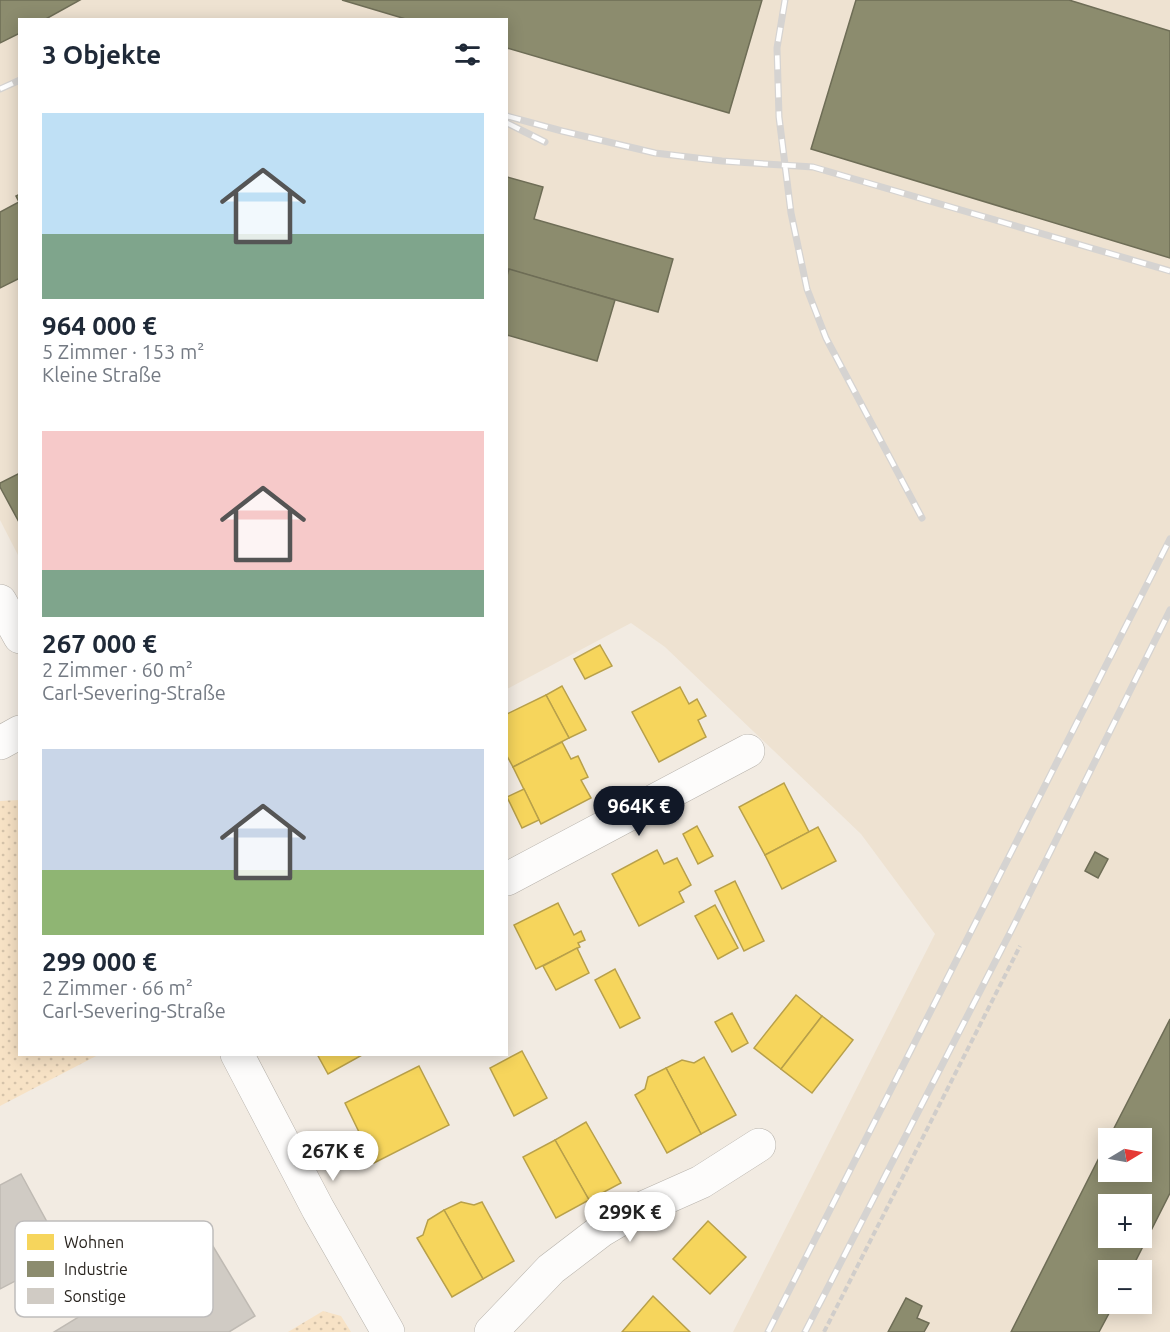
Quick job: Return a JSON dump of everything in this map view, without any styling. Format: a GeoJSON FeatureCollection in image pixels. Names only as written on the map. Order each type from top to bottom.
{"type":"FeatureCollection","features":[{"type":"Feature","properties":{"kind":"street"},"geometry":{"type":"LineString","coordinates":[[0,601],[18,633]]}},
{"type":"Feature","properties":{"kind":"street"},"geometry":{"type":"LineString","coordinates":[[0,742],[18,733]]}},
{"type":"Feature","properties":{"kind":"street"},"geometry":{"type":"LineString","coordinates":[[508,878],[748,751]]}},
{"type":"Feature","properties":{"kind":"street"},"geometry":{"type":"LineString","coordinates":[[238,1056],[318,1209],[388,1332]]}},
{"type":"Feature","properties":{"kind":"street"},"geometry":{"type":"LineString","coordinates":[[491,1332],[551,1269],[602,1230],[629,1214],[700,1182],[759,1145]]}},
{"type":"Feature","properties":{"kind":"path"},"geometry":{"type":"LineString","coordinates":[[824,1332],[1020,946]]}},
{"type":"Feature","properties":{"kind":"shaded area"},"geometry":{"type":"Polygon","coordinates":[[[0,0],[1170,0],[1170,1332],[733,1332],[935,934],[861,834],[665,647],[631,623],[508,688],[508,18],[18,18],[18,555],[0,520],[0,0]]]}},
{"type":"Feature","properties":{"kind":"shaded area"},"geometry":{"type":"Polygon","coordinates":[[[18,800],[18,1056],[96,1056],[0,1106],[0,801],[18,800]]]}},
{"type":"Feature","properties":{"kind":"shaded area"},"geometry":{"type":"Polygon","coordinates":[[[323,1311],[341,1316],[351,1332],[288,1332],[323,1311]]]}},
{"type":"Feature","properties":{"kind":"building: Wohnen"},"geometry":{"type":"Polygon","coordinates":[[[600,645],[612,666],[585,679],[574,659],[600,645]]]}},
{"type":"Feature","properties":{"kind":"building: Wohnen"},"geometry":{"type":"Polygon","coordinates":[[[562,686],[586,730],[569,738],[546,695],[562,686]]]}},
{"type":"Feature","properties":{"kind":"building: Wohnen"},"geometry":{"type":"Polygon","coordinates":[[[680,687],[689,704],[697,699],[706,716],[698,720],[706,737],[659,762],[632,712],[680,687]]]}},
{"type":"Feature","properties":{"kind":"building: Wohnen"},"geometry":{"type":"Polygon","coordinates":[[[546,695],[569,738],[513,767],[508,758],[508,714],[546,695]]]}},
{"type":"Feature","properties":{"kind":"building: Wohnen"},"geometry":{"type":"Polygon","coordinates":[[[562,742],[571,759],[578,756],[588,777],[581,780],[591,798],[541,824],[513,767],[562,742]]]}},
{"type":"Feature","properties":{"kind":"building: Wohnen"},"geometry":{"type":"Polygon","coordinates":[[[784,783],[809,832],[765,855],[739,807],[784,783]]]}},
{"type":"Feature","properties":{"kind":"building: Wohnen"},"geometry":{"type":"Polygon","coordinates":[[[524,789],[539,820],[522,828],[508,797],[524,789]]]}},
{"type":"Feature","properties":{"kind":"building: Wohnen"},"geometry":{"type":"Polygon","coordinates":[[[697,826],[713,856],[698,864],[683,834],[697,826]]]}},
{"type":"Feature","properties":{"kind":"building: Wohnen"},"geometry":{"type":"Polygon","coordinates":[[[818,827],[836,861],[782,889],[765,855],[818,827]]]}},
{"type":"Feature","properties":{"kind":"building: Wohnen"},"geometry":{"type":"Polygon","coordinates":[[[657,850],[664,864],[677,858],[691,885],[679,892],[684,902],[639,926],[612,874],[657,850]]]}},
{"type":"Feature","properties":{"kind":"building: Wohnen"},"geometry":{"type":"Polygon","coordinates":[[[735,881],[764,941],[744,951],[715,891],[735,881]]]}},
{"type":"Feature","properties":{"kind":"building: Wohnen"},"geometry":{"type":"Polygon","coordinates":[[[558,903],[574,935],[581,931],[585,940],[578,943],[580,947],[536,969],[514,925],[558,903]]]}},
{"type":"Feature","properties":{"kind":"building: Wohnen"},"geometry":{"type":"Polygon","coordinates":[[[715,905],[738,948],[718,959],[695,916],[715,905]]]}},
{"type":"Feature","properties":{"kind":"building: Wohnen"},"geometry":{"type":"Polygon","coordinates":[[[577,948],[589,973],[556,990],[543,966],[577,948]]]}},
{"type":"Feature","properties":{"kind":"building: Wohnen"},"geometry":{"type":"Polygon","coordinates":[[[615,969],[640,1018],[620,1028],[595,980],[615,969]]]}},
{"type":"Feature","properties":{"kind":"building: Wohnen"},"geometry":{"type":"Polygon","coordinates":[[[796,995],[822,1016],[781,1069],[754,1048],[796,995]]]}},
{"type":"Feature","properties":{"kind":"building: Wohnen"},"geometry":{"type":"Polygon","coordinates":[[[732,1013],[748,1043],[732,1052],[715,1022],[732,1013]]]}},
{"type":"Feature","properties":{"kind":"building: Wohnen"},"geometry":{"type":"Polygon","coordinates":[[[822,1016],[853,1040],[812,1093],[781,1069],[822,1016]]]}},
{"type":"Feature","properties":{"kind":"building: Wohnen"},"geometry":{"type":"Polygon","coordinates":[[[522,1051],[547,1098],[514,1116],[490,1068],[522,1051]]]}},
{"type":"Feature","properties":{"kind":"building: Wohnen"},"geometry":{"type":"Polygon","coordinates":[[[318,1056],[360,1056],[328,1074],[318,1056]]]}},
{"type":"Feature","properties":{"kind":"building: Wohnen"},"geometry":{"type":"Polygon","coordinates":[[[704,1057],[736,1115],[701,1134],[666,1068],[682,1060],[694,1063],[704,1057]]]}},
{"type":"Feature","properties":{"kind":"building: Wohnen"},"geometry":{"type":"Polygon","coordinates":[[[419,1066],[449,1125],[374,1163],[345,1103],[419,1066]]]}},
{"type":"Feature","properties":{"kind":"building: Wohnen"},"geometry":{"type":"Polygon","coordinates":[[[666,1068],[701,1134],[667,1153],[635,1095],[645,1089],[648,1077],[666,1068]]]}},
{"type":"Feature","properties":{"kind":"building: Wohnen"},"geometry":{"type":"Polygon","coordinates":[[[586,1122],[621,1183],[589,1200],[555,1140],[586,1122]]]}},
{"type":"Feature","properties":{"kind":"building: Wohnen"},"geometry":{"type":"Polygon","coordinates":[[[555,1140],[589,1200],[556,1218],[523,1157],[555,1140]]]}},
{"type":"Feature","properties":{"kind":"building: Wohnen"},"geometry":{"type":"Polygon","coordinates":[[[461,1202],[474,1205],[482,1202],[514,1261],[483,1279],[444,1210],[461,1202]]]}},
{"type":"Feature","properties":{"kind":"building: Wohnen"},"geometry":{"type":"Polygon","coordinates":[[[444,1210],[483,1279],[452,1297],[417,1238],[423,1235],[428,1220],[444,1210]]]}},
{"type":"Feature","properties":{"kind":"building: Wohnen"},"geometry":{"type":"Polygon","coordinates":[[[708,1221],[746,1257],[710,1294],[673,1259],[708,1221]]]}},
{"type":"Feature","properties":{"kind":"building: Wohnen"},"geometry":{"type":"Polygon","coordinates":[[[653,1296],[690,1332],[622,1332],[653,1296]]]}},
{"type":"Feature","properties":{"kind":"building: Industrie"},"geometry":{"type":"Polygon","coordinates":[[[0,0],[80,0],[48,18],[18,18],[18,34],[0,43],[0,0]]]}},
{"type":"Feature","properties":{"kind":"building: Industrie"},"geometry":{"type":"Polygon","coordinates":[[[342,0],[762,0],[729,113],[508,48],[508,18],[402,18],[342,0]]]}},
{"type":"Feature","properties":{"kind":"building: Industrie"},"geometry":{"type":"Polygon","coordinates":[[[856,0],[1069,0],[1170,31],[1170,258],[811,149],[856,0]]]}},
{"type":"Feature","properties":{"kind":"building: Industrie"},"geometry":{"type":"Polygon","coordinates":[[[508,177],[543,187],[534,219],[673,259],[658,312],[508,269],[508,177]]]}},
{"type":"Feature","properties":{"kind":"building: Industrie"},"geometry":{"type":"Polygon","coordinates":[[[18,203],[18,279],[0,288],[0,212],[18,203]]]}},
{"type":"Feature","properties":{"kind":"building: Industrie"},"geometry":{"type":"Polygon","coordinates":[[[509,269],[615,300],[597,361],[508,335],[509,269]]]}},
{"type":"Feature","properties":{"kind":"building: Industrie"},"geometry":{"type":"Polygon","coordinates":[[[18,474],[18,520],[0,487],[0,483],[18,474]]]}},
{"type":"Feature","properties":{"kind":"building: Industrie"},"geometry":{"type":"Polygon","coordinates":[[[1095,852],[1108,859],[1098,878],[1085,871],[1095,852]]]}},
{"type":"Feature","properties":{"kind":"building: Industrie"},"geometry":{"type":"Polygon","coordinates":[[[1170,1019],[1170,1193],[1152,1229],[1152,1194],[1098,1194],[1098,1248],[1142,1248],[1136,1260],[1098,1260],[1098,1314],[1109,1314],[1099,1332],[1011,1332],[1098,1160],[1098,1182],[1152,1182],[1152,1128],[1114,1128],[1170,1019]]]}},
{"type":"Feature","properties":{"kind":"building: Industrie"},"geometry":{"type":"Polygon","coordinates":[[[906,1298],[922,1306],[917,1318],[929,1323],[924,1332],[888,1332],[906,1298]]]}},
{"type":"Feature","properties":{"kind":"building: Sonstige"},"geometry":{"type":"Polygon","coordinates":[[[21,1174],[47,1221],[15,1221],[15,1281],[0,1289],[0,1185],[21,1174]]]}},
{"type":"Feature","properties":{"kind":"building: Sonstige"},"geometry":{"type":"Polygon","coordinates":[[[213,1246],[255,1316],[229,1332],[54,1332],[79,1317],[213,1317],[213,1246]]]}},
{"type":"Feature","properties":{"kind":"railway"},"geometry":{"type":"LineString","coordinates":[[785,0],[777,48],[779,117],[791,213],[807,289],[826,338],[922,518]]}},
{"type":"Feature","properties":{"kind":"railway"},"geometry":{"type":"LineString","coordinates":[[0,89],[18,81]]}},
{"type":"Feature","properties":{"kind":"railway"},"geometry":{"type":"LineString","coordinates":[[508,116],[655,153],[722,161],[813,167],[1170,271]]}},
{"type":"Feature","properties":{"kind":"railway"},"geometry":{"type":"LineString","coordinates":[[508,124],[545,142]]}},
{"type":"Feature","properties":{"kind":"railway"},"geometry":{"type":"LineString","coordinates":[[768,1332],[1170,539]]}},
{"type":"Feature","properties":{"kind":"railway"},"geometry":{"type":"LineString","coordinates":[[805,1332],[1013,927],[1170,610]]}}]}
